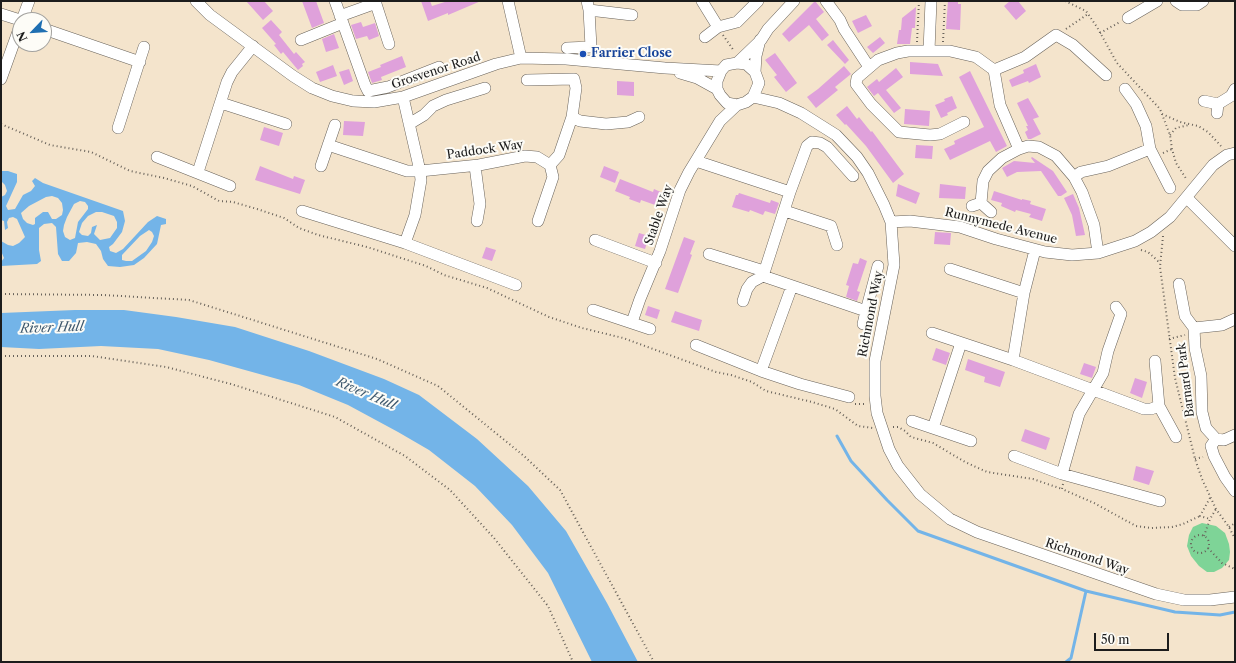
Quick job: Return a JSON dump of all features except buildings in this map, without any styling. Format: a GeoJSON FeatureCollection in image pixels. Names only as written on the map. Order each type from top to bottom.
{"type":"FeatureCollection","features":[{"type":"Feature","properties":{"kind":"street"},"geometry":{"type":"LineString","coordinates":[[24,12],[29,1]]}},
{"type":"Feature","properties":{"kind":"street","name":"Grosvenor Road"},"geometry":{"type":"LineString","coordinates":[[196,1],[210,14],[299,80],[312,88],[332,96],[353,101],[367,102],[403,97],[496,64],[521,58],[665,68],[721,70]]}},
{"type":"Feature","properties":{"kind":"street"},"geometry":{"type":"LineString","coordinates":[[335,1],[364,84],[368,91],[388,87],[439,67]]}},
{"type":"Feature","properties":{"kind":"street"},"geometry":{"type":"LineString","coordinates":[[508,1],[521,58]]}},
{"type":"Feature","properties":{"kind":"street"},"geometry":{"type":"LineString","coordinates":[[702,1],[718,27]]}},
{"type":"Feature","properties":{"kind":"street"},"geometry":{"type":"LineString","coordinates":[[705,37],[718,27],[737,22],[758,1]]}},
{"type":"Feature","properties":{"kind":"street"},"geometry":{"type":"LineString","coordinates":[[719,92],[727,103],[737,105],[746,102],[753,97],[759,83],[755,72],[756,56],[761,40],[768,29],[794,1]]}},
{"type":"Feature","properties":{"kind":"street"},"geometry":{"type":"LineString","coordinates":[[826,1],[840,20],[869,67]]}},
{"type":"Feature","properties":{"kind":"street"},"geometry":{"type":"LineString","coordinates":[[929,51],[931,1]]}},
{"type":"Feature","properties":{"kind":"street"},"geometry":{"type":"LineString","coordinates":[[1128,18],[1157,1]]}},
{"type":"Feature","properties":{"kind":"street"},"geometry":{"type":"LineString","coordinates":[[1176,1],[1182,5],[1197,5],[1203,1]]}},
{"type":"Feature","properties":{"kind":"street"},"geometry":{"type":"LineString","coordinates":[[301,40],[375,2],[389,44]]}},
{"type":"Feature","properties":{"kind":"street"},"geometry":{"type":"LineString","coordinates":[[566,48],[591,47],[588,6],[632,15]]}},
{"type":"Feature","properties":{"kind":"street"},"geometry":{"type":"LineString","coordinates":[[1,14],[12,17]]}},
{"type":"Feature","properties":{"kind":"street"},"geometry":{"type":"LineString","coordinates":[[52,31],[140,62]]}},
{"type":"Feature","properties":{"kind":"street"},"geometry":{"type":"LineString","coordinates":[[994,70],[1025,57],[1056,35],[1073,45],[1106,74]]}},
{"type":"Feature","properties":{"kind":"street"},"geometry":{"type":"LineString","coordinates":[[720,121],[717,81],[721,70],[761,40]]}},
{"type":"Feature","properties":{"kind":"street"},"geometry":{"type":"LineString","coordinates":[[198,172],[221,103],[222,94],[232,72],[253,46]]}},
{"type":"Feature","properties":{"kind":"street"},"geometry":{"type":"LineString","coordinates":[[118,128],[144,47]]}},
{"type":"Feature","properties":{"kind":"street"},"geometry":{"type":"LineString","coordinates":[[1,79],[12,48]]}},
{"type":"Feature","properties":{"kind":"street"},"geometry":{"type":"LineString","coordinates":[[964,122],[940,134],[930,135],[899,132],[871,104],[856,84],[857,78],[878,60],[897,52],[950,51],[976,57],[994,70],[1000,105],[1019,149]]}},
{"type":"Feature","properties":{"kind":"street"},"geometry":{"type":"LineString","coordinates":[[736,58],[755,72]]}},
{"type":"Feature","properties":{"kind":"street","name":"Grosvenor Road"},"geometry":{"type":"LineString","coordinates":[[665,68],[697,78],[719,92]]}},
{"type":"Feature","properties":{"kind":"street"},"geometry":{"type":"LineString","coordinates":[[527,80],[574,79],[576,88],[572,117],[559,155],[550,165],[553,177],[538,221]]}},
{"type":"Feature","properties":{"kind":"street","name":"Richmond Way"},"geometry":{"type":"LineString","coordinates":[[759,83],[779,103]]}},
{"type":"Feature","properties":{"kind":"street"},"geometry":{"type":"LineString","coordinates":[[409,124],[424,115],[433,106],[446,100],[485,88]]}},
{"type":"Feature","properties":{"kind":"street"},"geometry":{"type":"LineString","coordinates":[[1125,89],[1136,104],[1146,126],[1150,149],[1170,188]]}},
{"type":"Feature","properties":{"kind":"street"},"geometry":{"type":"LineString","coordinates":[[1204,101],[1218,108],[1231,96],[1235,89]]}},
{"type":"Feature","properties":{"kind":"street"},"geometry":{"type":"LineString","coordinates":[[403,97],[421,180],[415,215],[405,244]]}},
{"type":"Feature","properties":{"kind":"street","name":"Richmond Way"},"geometry":{"type":"LineString","coordinates":[[753,97],[779,103],[801,113],[836,135],[847,145],[868,173],[878,190],[891,222],[894,265],[875,361],[876,403],[881,427],[889,449],[898,466],[920,494],[950,519],[977,532],[1156,594],[1184,600],[1210,600],[1235,597]]}},
{"type":"Feature","properties":{"kind":"street"},"geometry":{"type":"LineString","coordinates":[[221,103],[286,124]]}},
{"type":"Feature","properties":{"kind":"street","name":"Stable Way"},"geometry":{"type":"LineString","coordinates":[[632,322],[640,299],[656,263],[680,190],[689,172],[720,121],[737,105]]}},
{"type":"Feature","properties":{"kind":"street"},"geometry":{"type":"LineString","coordinates":[[572,117],[580,121],[606,124],[628,122],[639,117]]}},
{"type":"Feature","properties":{"kind":"street"},"geometry":{"type":"LineString","coordinates":[[321,166],[335,125]]}},
{"type":"Feature","properties":{"kind":"street"},"geometry":{"type":"LineString","coordinates":[[743,301],[747,289],[752,282],[764,273],[790,192],[807,146],[812,142],[820,143],[826,147],[852,176]]}},
{"type":"Feature","properties":{"kind":"street","name":"Paddock Way"},"geometry":{"type":"LineString","coordinates":[[328,145],[407,171],[475,166],[525,156],[536,157],[550,165]]}},
{"type":"Feature","properties":{"kind":"street"},"geometry":{"type":"LineString","coordinates":[[991,212],[977,204],[983,181],[988,171],[1002,158],[1019,149],[1028,146],[1039,147],[1056,156],[1074,177],[1082,192],[1094,225],[1098,253]]}},
{"type":"Feature","properties":{"kind":"street"},"geometry":{"type":"LineString","coordinates":[[1074,177],[1081,172],[1108,166],[1150,149]]}},
{"type":"Feature","properties":{"kind":"street","name":"Runnymede Avenue"},"geometry":{"type":"LineString","coordinates":[[891,222],[910,221],[933,223],[960,228],[1045,252],[1072,254],[1098,253],[1128,244],[1151,232],[1170,216],[1187,198],[1214,165],[1232,154]]}},
{"type":"Feature","properties":{"kind":"street"},"geometry":{"type":"LineString","coordinates":[[157,157],[230,186]]}},
{"type":"Feature","properties":{"kind":"street"},"geometry":{"type":"LineString","coordinates":[[696,161],[790,192]]}},
{"type":"Feature","properties":{"kind":"street"},"geometry":{"type":"LineString","coordinates":[[475,166],[480,204],[477,220]]}},
{"type":"Feature","properties":{"kind":"street"},"geometry":{"type":"LineString","coordinates":[[1187,198],[1235,246]]}},
{"type":"Feature","properties":{"kind":"street"},"geometry":{"type":"LineString","coordinates":[[302,211],[434,254],[516,285]]}},
{"type":"Feature","properties":{"kind":"street"},"geometry":{"type":"LineString","coordinates":[[785,211],[831,226],[837,245]]}},
{"type":"Feature","properties":{"kind":"street"},"geometry":{"type":"LineString","coordinates":[[595,240],[656,263]]}},
{"type":"Feature","properties":{"kind":"street"},"geometry":{"type":"LineString","coordinates":[[1013,360],[1024,293],[1034,250]]}},
{"type":"Feature","properties":{"kind":"street"},"geometry":{"type":"LineString","coordinates":[[710,254],[764,273],[792,286],[866,311]]}},
{"type":"Feature","properties":{"kind":"street"},"geometry":{"type":"LineString","coordinates":[[863,324],[878,266]]}},
{"type":"Feature","properties":{"kind":"street"},"geometry":{"type":"LineString","coordinates":[[950,269],[1024,293]]}},
{"type":"Feature","properties":{"kind":"street","name":"Barnard Park"},"geometry":{"type":"LineString","coordinates":[[1179,284],[1185,316],[1194,330],[1195,348],[1201,376],[1202,412],[1206,428],[1214,442]]}},
{"type":"Feature","properties":{"kind":"street"},"geometry":{"type":"LineString","coordinates":[[761,371],[792,286]]}},
{"type":"Feature","properties":{"kind":"street"},"geometry":{"type":"LineString","coordinates":[[1064,475],[1079,414],[1103,373],[1108,350],[1121,314],[1116,307]]}},
{"type":"Feature","properties":{"kind":"street"},"geometry":{"type":"LineString","coordinates":[[593,310],[650,329]]}},
{"type":"Feature","properties":{"kind":"street","name":"Barnard Park"},"geometry":{"type":"LineString","coordinates":[[1194,330],[1222,325],[1235,319]]}},
{"type":"Feature","properties":{"kind":"street"},"geometry":{"type":"LineString","coordinates":[[932,333],[1013,360],[1144,408],[1151,409],[1159,406]]}},
{"type":"Feature","properties":{"kind":"street"},"geometry":{"type":"LineString","coordinates":[[933,428],[961,343]]}},
{"type":"Feature","properties":{"kind":"street"},"geometry":{"type":"LineString","coordinates":[[696,345],[761,371],[800,384],[849,397]]}},
{"type":"Feature","properties":{"kind":"street"},"geometry":{"type":"LineString","coordinates":[[1155,360],[1159,406],[1176,437]]}},
{"type":"Feature","properties":{"kind":"street"},"geometry":{"type":"LineString","coordinates":[[912,421],[971,442]]}},
{"type":"Feature","properties":{"kind":"street"},"geometry":{"type":"LineString","coordinates":[[1235,435],[1224,440],[1214,442],[1214,456],[1225,477],[1235,491]]}},
{"type":"Feature","properties":{"kind":"street"},"geometry":{"type":"LineString","coordinates":[[1014,456],[1064,475],[1160,501]]}},
{"type":"Feature","properties":{"kind":"path"},"geometry":{"type":"LineString","coordinates":[[916,51],[919,1]]}},
{"type":"Feature","properties":{"kind":"path"},"geometry":{"type":"LineString","coordinates":[[942,51],[945,1]]}},
{"type":"Feature","properties":{"kind":"path"},"geometry":{"type":"LineString","coordinates":[[1056,35],[1088,14]]}},
{"type":"Feature","properties":{"kind":"path"},"geometry":{"type":"LineString","coordinates":[[1100,33],[1128,18]]}},
{"type":"Feature","properties":{"kind":"path"},"geometry":{"type":"LineString","coordinates":[[718,27],[736,58]]}},
{"type":"Feature","properties":{"kind":"path"},"geometry":{"type":"LineString","coordinates":[[1162,114],[1180,122],[1198,126],[1208,132],[1232,154]]}},
{"type":"Feature","properties":{"kind":"path"},"geometry":{"type":"LineString","coordinates":[[1,124],[50,145],[91,152],[130,171],[192,186],[219,200],[257,208],[284,218],[299,228],[312,233],[367,247],[426,266],[444,275],[487,288],[550,317],[582,328],[617,336],[716,372],[731,374],[752,382],[766,391],[835,409],[858,426],[868,428],[898,427],[911,437],[933,443],[965,462],[986,472],[1033,479],[1062,489],[1094,503],[1136,526],[1150,528],[1172,527],[1189,522],[1200,516],[1210,498]]}},
{"type":"Feature","properties":{"kind":"path"},"geometry":{"type":"LineString","coordinates":[[1170,135],[1176,128],[1190,124]]}},
{"type":"Feature","properties":{"kind":"path"},"geometry":{"type":"LineString","coordinates":[[1160,225],[1164,231],[1160,261],[1174,378],[1195,459],[1202,479],[1216,509],[1229,527],[1235,539]]}},
{"type":"Feature","properties":{"kind":"path"},"geometry":{"type":"LineString","coordinates":[[1128,244],[1132,248],[1148,252],[1155,259],[1160,261]]}},
{"type":"Feature","properties":{"kind":"path"},"geometry":{"type":"LineString","coordinates":[[1,294],[103,295],[189,300],[377,359],[438,386],[524,456],[560,490],[654,662]]}},
{"type":"Feature","properties":{"kind":"path"},"geometry":{"type":"LineString","coordinates":[[1169,339],[1194,330]]}},
{"type":"Feature","properties":{"kind":"path"},"geometry":{"type":"LineString","coordinates":[[1,356],[92,356],[166,368],[231,384],[335,417],[405,456],[450,490],[494,538],[548,606],[573,662]]}},
{"type":"Feature","properties":{"kind":"path"},"geometry":{"type":"LineString","coordinates":[[849,397],[853,404],[876,403]]}},
{"type":"Feature","properties":{"kind":"path"},"geometry":{"type":"LineString","coordinates":[[1062,489],[1064,475]]}},
{"type":"Feature","properties":{"kind":"path"},"geometry":{"type":"LineString","coordinates":[[1204,536],[1210,519],[1216,509]]}},
{"type":"Feature","properties":{"kind":"path"},"geometry":{"type":"LineString","coordinates":[[1200,516],[1210,519]]}},
{"type":"Feature","properties":{"kind":"path"},"geometry":{"type":"LineString","coordinates":[[1229,527],[1235,523]]}},
{"type":"Feature","properties":{"kind":"path"},"geometry":{"type":"LineString","coordinates":[[1204,536],[1209,541],[1208,548],[1206,551],[1200,553],[1196,552],[1192,547],[1192,540],[1194,537],[1204,536]]}},
{"type":"Feature","properties":{"kind":"path"},"geometry":{"type":"LineString","coordinates":[[1208,548],[1222,563],[1235,569]]}},
{"type":"Feature","properties":{"kind":"green space"},"geometry":{"type":"Polygon","coordinates":[[[1202,523],[1216,526],[1225,533],[1229,544],[1229,560],[1222,568],[1214,572],[1207,572],[1199,566],[1191,556],[1187,546],[1189,535],[1193,527],[1202,523]]]}},
{"type":"Feature","properties":{"kind":"water"},"geometry":{"type":"Polygon","coordinates":[[[1,171],[8,171],[17,174],[17,182],[6,206],[8,210],[15,209],[23,195],[31,191],[35,186],[32,181],[35,178],[43,183],[123,211],[125,221],[122,232],[109,247],[110,251],[116,253],[123,249],[148,222],[157,216],[166,219],[166,224],[161,225],[157,244],[144,258],[134,265],[120,267],[108,266],[96,244],[87,242],[78,243],[76,253],[69,261],[62,261],[58,254],[56,227],[52,223],[44,224],[39,228],[39,250],[41,261],[37,264],[1,266],[1,262],[4,258],[1,251],[1,241],[13,246],[25,237],[17,219],[13,217],[9,218],[7,222],[8,228],[5,230],[4,221],[1,220],[1,197],[5,195],[7,191],[5,185],[1,181],[1,171]],[[52,196],[46,197],[29,206],[21,213],[23,219],[27,223],[33,225],[35,224],[35,218],[43,212],[48,212],[52,219],[56,219],[62,215],[62,203],[58,198],[52,196]],[[80,201],[74,204],[67,217],[63,231],[65,237],[70,240],[75,238],[78,222],[88,209],[85,202],[80,201]],[[96,212],[88,216],[82,223],[79,232],[82,235],[88,236],[91,233],[92,227],[97,225],[94,234],[100,240],[110,238],[117,228],[117,222],[114,216],[102,212],[96,212]],[[149,230],[140,236],[122,255],[122,260],[132,261],[146,251],[154,236],[149,230]]]}},
{"type":"Feature","properties":{"kind":"water","name":"River Hull"},"geometry":{"type":"Polygon","coordinates":[[[124,310],[235,327],[309,351],[384,379],[419,395],[477,439],[528,486],[566,531],[607,603],[638,662],[592,662],[548,573],[512,525],[475,486],[429,450],[348,405],[299,385],[209,360],[158,349],[101,346],[39,349],[1,347],[1,313],[124,310]]]}},
{"type":"Feature","properties":{"kind":"waterway"},"geometry":{"type":"LineString","coordinates":[[837,436],[851,461],[918,531],[1086,591],[1175,612],[1220,615],[1235,612]]}},
{"type":"Feature","properties":{"kind":"waterway"},"geometry":{"type":"LineString","coordinates":[[1066,662],[1071,658],[1086,591]]}},
{"type":"Feature","properties":{"kind":"place","name":"Farrier Close"},"geometry":{"type":"Point","coordinates":[583,54]}}]}
